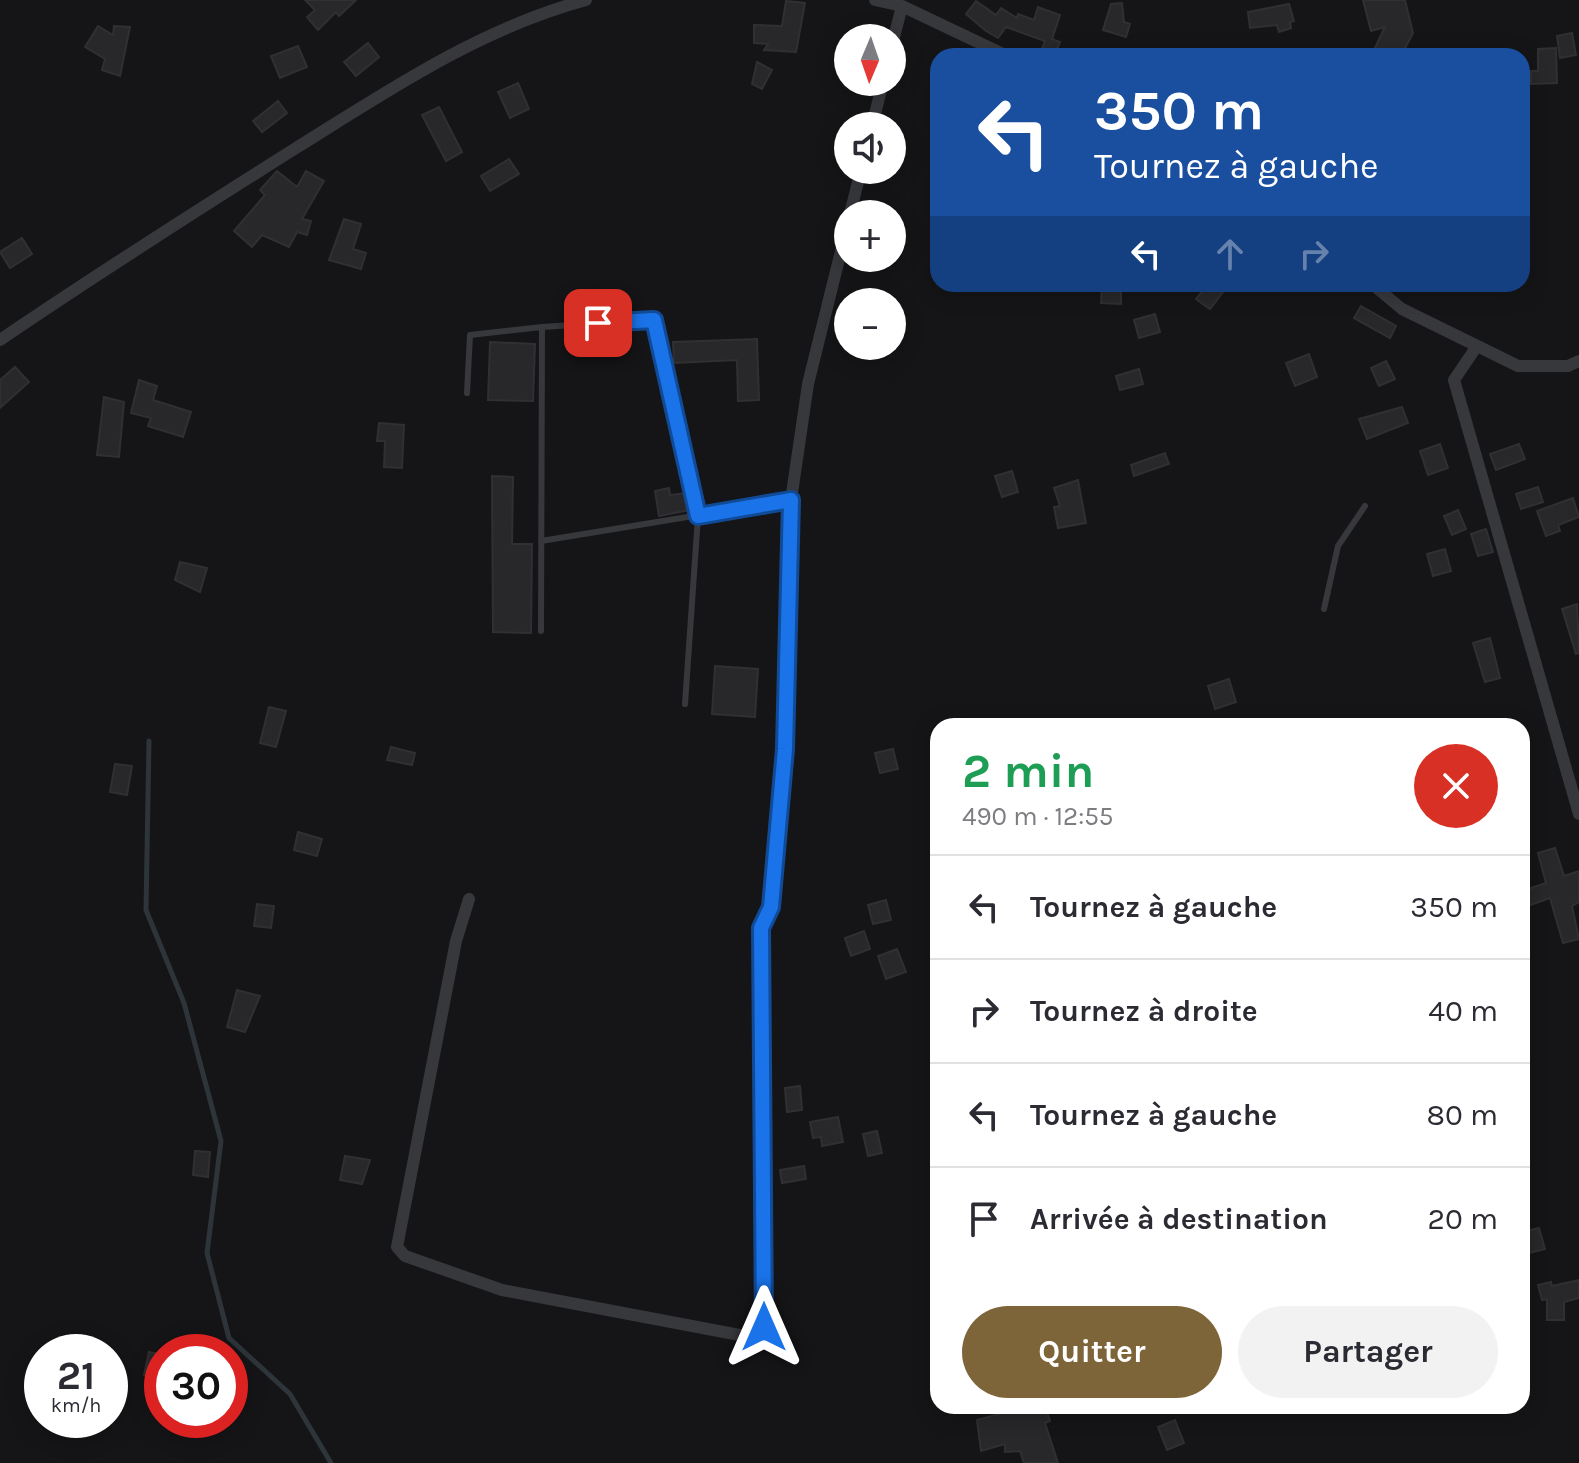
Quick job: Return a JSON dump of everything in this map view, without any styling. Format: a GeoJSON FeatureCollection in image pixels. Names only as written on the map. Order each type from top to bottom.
{"type":"FeatureCollection","features":[{"type":"Feature","properties":{"kind":"street"},"geometry":{"type":"LineString","coordinates":[[0,340],[122,256],[440,58],[543,12],[586,0]]}},
{"type":"Feature","properties":{"kind":"street"},"geometry":{"type":"LineString","coordinates":[[875,0],[902,6],[990,48]]}},
{"type":"Feature","properties":{"kind":"street"},"geometry":{"type":"LineString","coordinates":[[897,24],[902,6]]}},
{"type":"Feature","properties":{"kind":"street"},"geometry":{"type":"LineString","coordinates":[[469,899],[456,941],[397,1247],[405,1256],[502,1290],[750,1337],[763,1334],[761,928],[771,907],[785,749],[791,500],[808,384],[836,272]]}},
{"type":"Feature","properties":{"kind":"street"},"geometry":{"type":"LineString","coordinates":[[1382,292],[1402,309],[1518,366],[1568,366],[1579,361]]}},
{"type":"Feature","properties":{"kind":"street"},"geometry":{"type":"LineString","coordinates":[[1477,346],[1454,380],[1579,814]]}},
{"type":"Feature","properties":{"kind":"lane"},"geometry":{"type":"LineString","coordinates":[[467,393],[470,335],[654,320],[698,516],[685,704]]}},
{"type":"Feature","properties":{"kind":"lane"},"geometry":{"type":"LineString","coordinates":[[541,631],[542,327]]}},
{"type":"Feature","properties":{"kind":"lane"},"geometry":{"type":"LineString","coordinates":[[541,541],[791,500]]}},
{"type":"Feature","properties":{"kind":"lane"},"geometry":{"type":"LineString","coordinates":[[1324,609],[1338,546],[1365,506]]}},
{"type":"Feature","properties":{"kind":"building"},"geometry":{"type":"Polygon","coordinates":[[[305,0],[356,0],[339,16],[336,12],[318,30],[307,17],[315,10],[305,0]]]}},
{"type":"Feature","properties":{"kind":"building"},"geometry":{"type":"Polygon","coordinates":[[[1363,0],[1405,0],[1413,33],[1405,48],[1375,48],[1385,27],[1371,31],[1363,0]]]}},
{"type":"Feature","properties":{"kind":"building"},"geometry":{"type":"Polygon","coordinates":[[[786,1],[805,3],[796,52],[764,50],[768,44],[754,43],[754,25],[782,26],[786,1]]]}},
{"type":"Feature","properties":{"kind":"building"},"geometry":{"type":"Polygon","coordinates":[[[976,1],[996,15],[1001,8],[1017,18],[1018,14],[1034,20],[1038,7],[1060,15],[1052,39],[1060,42],[1057,48],[1042,48],[1045,41],[1006,27],[998,38],[966,14],[976,1]]]}},
{"type":"Feature","properties":{"kind":"building"},"geometry":{"type":"Polygon","coordinates":[[[1122,3],[1124,22],[1130,24],[1126,37],[1103,30],[1111,4],[1122,3]]]}},
{"type":"Feature","properties":{"kind":"building"},"geometry":{"type":"Polygon","coordinates":[[[1289,4],[1294,21],[1290,22],[1291,28],[1279,32],[1277,25],[1250,28],[1248,12],[1289,4]]]}},
{"type":"Feature","properties":{"kind":"building"},"geometry":{"type":"Polygon","coordinates":[[[98,26],[113,35],[114,26],[130,27],[120,76],[102,70],[105,59],[85,47],[98,26]]]}},
{"type":"Feature","properties":{"kind":"building"},"geometry":{"type":"Polygon","coordinates":[[[1572,33],[1576,55],[1560,58],[1557,36],[1572,33]]]}},
{"type":"Feature","properties":{"kind":"building"},"geometry":{"type":"Polygon","coordinates":[[[368,43],[379,57],[356,76],[344,62],[368,43]]]}},
{"type":"Feature","properties":{"kind":"building"},"geometry":{"type":"Polygon","coordinates":[[[298,46],[307,67],[280,78],[271,56],[298,46]]]}},
{"type":"Feature","properties":{"kind":"building"},"geometry":{"type":"Polygon","coordinates":[[[1556,48],[1557,83],[1531,84],[1531,71],[1538,71],[1538,49],[1556,48]]]}},
{"type":"Feature","properties":{"kind":"building"},"geometry":{"type":"Polygon","coordinates":[[[757,62],[772,70],[762,89],[752,84],[757,62]]]}},
{"type":"Feature","properties":{"kind":"building"},"geometry":{"type":"Polygon","coordinates":[[[518,83],[529,109],[510,118],[498,92],[518,83]]]}},
{"type":"Feature","properties":{"kind":"building"},"geometry":{"type":"Polygon","coordinates":[[[278,101],[287,113],[262,132],[253,121],[278,101]]]}},
{"type":"Feature","properties":{"kind":"building"},"geometry":{"type":"Polygon","coordinates":[[[439,107],[462,152],[446,161],[422,115],[439,107]]]}},
{"type":"Feature","properties":{"kind":"building"},"geometry":{"type":"Polygon","coordinates":[[[509,159],[519,174],[490,191],[481,176],[509,159]]]}},
{"type":"Feature","properties":{"kind":"building"},"geometry":{"type":"Polygon","coordinates":[[[277,171],[297,187],[306,171],[324,181],[302,219],[311,221],[307,235],[297,232],[289,247],[262,235],[252,247],[234,231],[265,195],[260,190],[277,171]]]}},
{"type":"Feature","properties":{"kind":"building"},"geometry":{"type":"Polygon","coordinates":[[[344,219],[361,224],[353,249],[366,253],[361,269],[329,260],[344,219]]]}},
{"type":"Feature","properties":{"kind":"building"},"geometry":{"type":"Polygon","coordinates":[[[22,238],[32,254],[10,268],[0,252],[22,238]]]}},
{"type":"Feature","properties":{"kind":"building"},"geometry":{"type":"Polygon","coordinates":[[[1102,292],[1121,292],[1121,304],[1101,303],[1102,292]]]}},
{"type":"Feature","properties":{"kind":"building"},"geometry":{"type":"Polygon","coordinates":[[[1202,292],[1223,292],[1210,309],[1196,299],[1202,292]]]}},
{"type":"Feature","properties":{"kind":"building"},"geometry":{"type":"Polygon","coordinates":[[[1361,306],[1396,326],[1390,338],[1354,318],[1361,306]]]}},
{"type":"Feature","properties":{"kind":"building"},"geometry":{"type":"Polygon","coordinates":[[[1155,314],[1160,332],[1139,338],[1134,320],[1155,314]]]}},
{"type":"Feature","properties":{"kind":"building"},"geometry":{"type":"Polygon","coordinates":[[[757,339],[759,400],[738,401],[737,360],[674,363],[673,342],[757,339]]]}},
{"type":"Feature","properties":{"kind":"building"},"geometry":{"type":"Polygon","coordinates":[[[490,342],[535,344],[533,401],[488,400],[490,342]]]}},
{"type":"Feature","properties":{"kind":"building"},"geometry":{"type":"Polygon","coordinates":[[[1309,354],[1317,377],[1295,386],[1286,363],[1309,354]]]}},
{"type":"Feature","properties":{"kind":"building"},"geometry":{"type":"Polygon","coordinates":[[[1386,361],[1395,379],[1379,386],[1371,368],[1386,361]]]}},
{"type":"Feature","properties":{"kind":"building"},"geometry":{"type":"Polygon","coordinates":[[[15,367],[29,382],[0,408],[0,380],[15,367]]]}},
{"type":"Feature","properties":{"kind":"building"},"geometry":{"type":"Polygon","coordinates":[[[1139,369],[1143,384],[1120,390],[1116,376],[1139,369]]]}},
{"type":"Feature","properties":{"kind":"building"},"geometry":{"type":"Polygon","coordinates":[[[139,380],[157,386],[153,400],[191,412],[183,437],[148,426],[151,418],[131,413],[139,380]]]}},
{"type":"Feature","properties":{"kind":"building"},"geometry":{"type":"Polygon","coordinates":[[[104,397],[124,402],[119,457],[97,455],[104,397]]]}},
{"type":"Feature","properties":{"kind":"building"},"geometry":{"type":"Polygon","coordinates":[[[1402,407],[1408,423],[1367,439],[1359,419],[1402,407]]]}},
{"type":"Feature","properties":{"kind":"building"},"geometry":{"type":"Polygon","coordinates":[[[379,423],[404,425],[402,468],[384,467],[385,441],[377,441],[379,423]]]}},
{"type":"Feature","properties":{"kind":"building"},"geometry":{"type":"Polygon","coordinates":[[[1440,444],[1448,468],[1428,475],[1420,451],[1440,444]]]}},
{"type":"Feature","properties":{"kind":"building"},"geometry":{"type":"Polygon","coordinates":[[[1519,444],[1525,459],[1496,470],[1490,454],[1519,444]]]}},
{"type":"Feature","properties":{"kind":"building"},"geometry":{"type":"Polygon","coordinates":[[[1165,453],[1169,464],[1134,476],[1131,465],[1165,453]]]}},
{"type":"Feature","properties":{"kind":"building"},"geometry":{"type":"Polygon","coordinates":[[[1012,471],[1018,492],[1002,497],[995,476],[1012,471]]]}},
{"type":"Feature","properties":{"kind":"building"},"geometry":{"type":"Polygon","coordinates":[[[492,476],[513,477],[512,544],[532,544],[531,633],[493,632],[492,476]]]}},
{"type":"Feature","properties":{"kind":"building"},"geometry":{"type":"Polygon","coordinates":[[[1078,480],[1086,523],[1058,528],[1054,507],[1060,506],[1054,488],[1078,480]]]}},
{"type":"Feature","properties":{"kind":"building"},"geometry":{"type":"Polygon","coordinates":[[[1538,487],[1543,502],[1521,509],[1516,494],[1538,487]]]}},
{"type":"Feature","properties":{"kind":"building"},"geometry":{"type":"Polygon","coordinates":[[[669,488],[670,495],[687,493],[690,510],[659,516],[655,491],[669,488]]]}},
{"type":"Feature","properties":{"kind":"building"},"geometry":{"type":"Polygon","coordinates":[[[1573,498],[1579,517],[1558,525],[1560,531],[1546,536],[1537,511],[1573,498]]]}},
{"type":"Feature","properties":{"kind":"building"},"geometry":{"type":"Polygon","coordinates":[[[1458,510],[1466,529],[1452,535],[1444,516],[1458,510]]]}},
{"type":"Feature","properties":{"kind":"building"},"geometry":{"type":"Polygon","coordinates":[[[1486,529],[1493,552],[1478,556],[1471,534],[1486,529]]]}},
{"type":"Feature","properties":{"kind":"building"},"geometry":{"type":"Polygon","coordinates":[[[1445,549],[1451,571],[1433,576],[1427,554],[1445,549]]]}},
{"type":"Feature","properties":{"kind":"building"},"geometry":{"type":"Polygon","coordinates":[[[180,562],[207,568],[200,592],[175,580],[180,562]]]}},
{"type":"Feature","properties":{"kind":"building"},"geometry":{"type":"Polygon","coordinates":[[[1577,604],[1579,653],[1576,654],[1562,609],[1577,604]]]}},
{"type":"Feature","properties":{"kind":"building"},"geometry":{"type":"Polygon","coordinates":[[[1490,638],[1500,678],[1485,682],[1473,643],[1490,638]]]}},
{"type":"Feature","properties":{"kind":"building"},"geometry":{"type":"Polygon","coordinates":[[[715,666],[758,669],[755,717],[712,714],[715,666]]]}},
{"type":"Feature","properties":{"kind":"building"},"geometry":{"type":"Polygon","coordinates":[[[1229,679],[1236,702],[1215,709],[1208,686],[1229,679]]]}},
{"type":"Feature","properties":{"kind":"building"},"geometry":{"type":"Polygon","coordinates":[[[269,707],[286,711],[276,747],[260,743],[269,707]]]}},
{"type":"Feature","properties":{"kind":"building"},"geometry":{"type":"Polygon","coordinates":[[[391,747],[415,753],[412,765],[387,760],[391,747]]]}},
{"type":"Feature","properties":{"kind":"building"},"geometry":{"type":"Polygon","coordinates":[[[893,749],[898,769],[880,773],[875,753],[893,749]]]}},
{"type":"Feature","properties":{"kind":"building"},"geometry":{"type":"Polygon","coordinates":[[[115,764],[132,766],[127,795],[110,792],[115,764]]]}},
{"type":"Feature","properties":{"kind":"building"},"geometry":{"type":"Polygon","coordinates":[[[298,832],[322,839],[317,856],[294,850],[298,832]]]}},
{"type":"Feature","properties":{"kind":"building"},"geometry":{"type":"Polygon","coordinates":[[[1555,848],[1564,876],[1579,871],[1579,902],[1572,906],[1579,939],[1563,943],[1550,898],[1530,905],[1530,888],[1546,883],[1538,853],[1555,848]]]}},
{"type":"Feature","properties":{"kind":"building"},"geometry":{"type":"Polygon","coordinates":[[[886,900],[891,920],[873,924],[868,905],[886,900]]]}},
{"type":"Feature","properties":{"kind":"building"},"geometry":{"type":"Polygon","coordinates":[[[257,904],[274,906],[271,928],[254,926],[257,904]]]}},
{"type":"Feature","properties":{"kind":"building"},"geometry":{"type":"Polygon","coordinates":[[[864,931],[870,949],[851,956],[845,938],[864,931]]]}},
{"type":"Feature","properties":{"kind":"building"},"geometry":{"type":"Polygon","coordinates":[[[897,949],[906,972],[886,979],[878,956],[897,949]]]}},
{"type":"Feature","properties":{"kind":"building"},"geometry":{"type":"Polygon","coordinates":[[[237,990],[260,996],[245,1032],[227,1027],[237,990]]]}},
{"type":"Feature","properties":{"kind":"building"},"geometry":{"type":"Polygon","coordinates":[[[800,1086],[802,1110],[787,1112],[785,1088],[800,1086]]]}},
{"type":"Feature","properties":{"kind":"building"},"geometry":{"type":"Polygon","coordinates":[[[838,1117],[843,1142],[822,1146],[821,1137],[813,1138],[810,1122],[838,1117]]]}},
{"type":"Feature","properties":{"kind":"building"},"geometry":{"type":"Polygon","coordinates":[[[877,1131],[882,1153],[868,1156],[863,1134],[877,1131]]]}},
{"type":"Feature","properties":{"kind":"building"},"geometry":{"type":"Polygon","coordinates":[[[195,1151],[210,1152],[208,1177],[193,1175],[195,1151]]]}},
{"type":"Feature","properties":{"kind":"building"},"geometry":{"type":"Polygon","coordinates":[[[345,1156],[370,1160],[362,1184],[340,1180],[345,1156]]]}},
{"type":"Feature","properties":{"kind":"building"},"geometry":{"type":"Polygon","coordinates":[[[804,1166],[806,1179],[782,1183],[780,1170],[804,1166]]]}},
{"type":"Feature","properties":{"kind":"building"},"geometry":{"type":"Polygon","coordinates":[[[1539,1228],[1545,1249],[1530,1253],[1530,1230],[1539,1228]]]}},
{"type":"Feature","properties":{"kind":"building"},"geometry":{"type":"Polygon","coordinates":[[[1579,1280],[1579,1298],[1564,1302],[1564,1320],[1547,1320],[1547,1299],[1542,1300],[1538,1285],[1551,1282],[1552,1286],[1579,1280]]]}},
{"type":"Feature","properties":{"kind":"building"},"geometry":{"type":"Polygon","coordinates":[[[999,1414],[1048,1414],[1050,1421],[1045,1423],[1058,1463],[1024,1463],[1020,1451],[1005,1452],[1005,1444],[981,1451],[977,1420],[999,1414]]]}},
{"type":"Feature","properties":{"kind":"building"},"geometry":{"type":"Polygon","coordinates":[[[1175,1420],[1184,1443],[1167,1450],[1158,1427],[1175,1420]]]}},
{"type":"Feature","properties":{"kind":"waterway"},"geometry":{"type":"LineString","coordinates":[[149,741],[146,910],[184,1003],[221,1141],[207,1253],[229,1338],[290,1394],[331,1463]]}},
{"type":"Feature","properties":{"kind":"route"},"geometry":{"type":"LineString","coordinates":[[598,323],[654,320],[698,516],[791,500],[785,749],[771,907],[761,928],[764,1327]]}}]}
